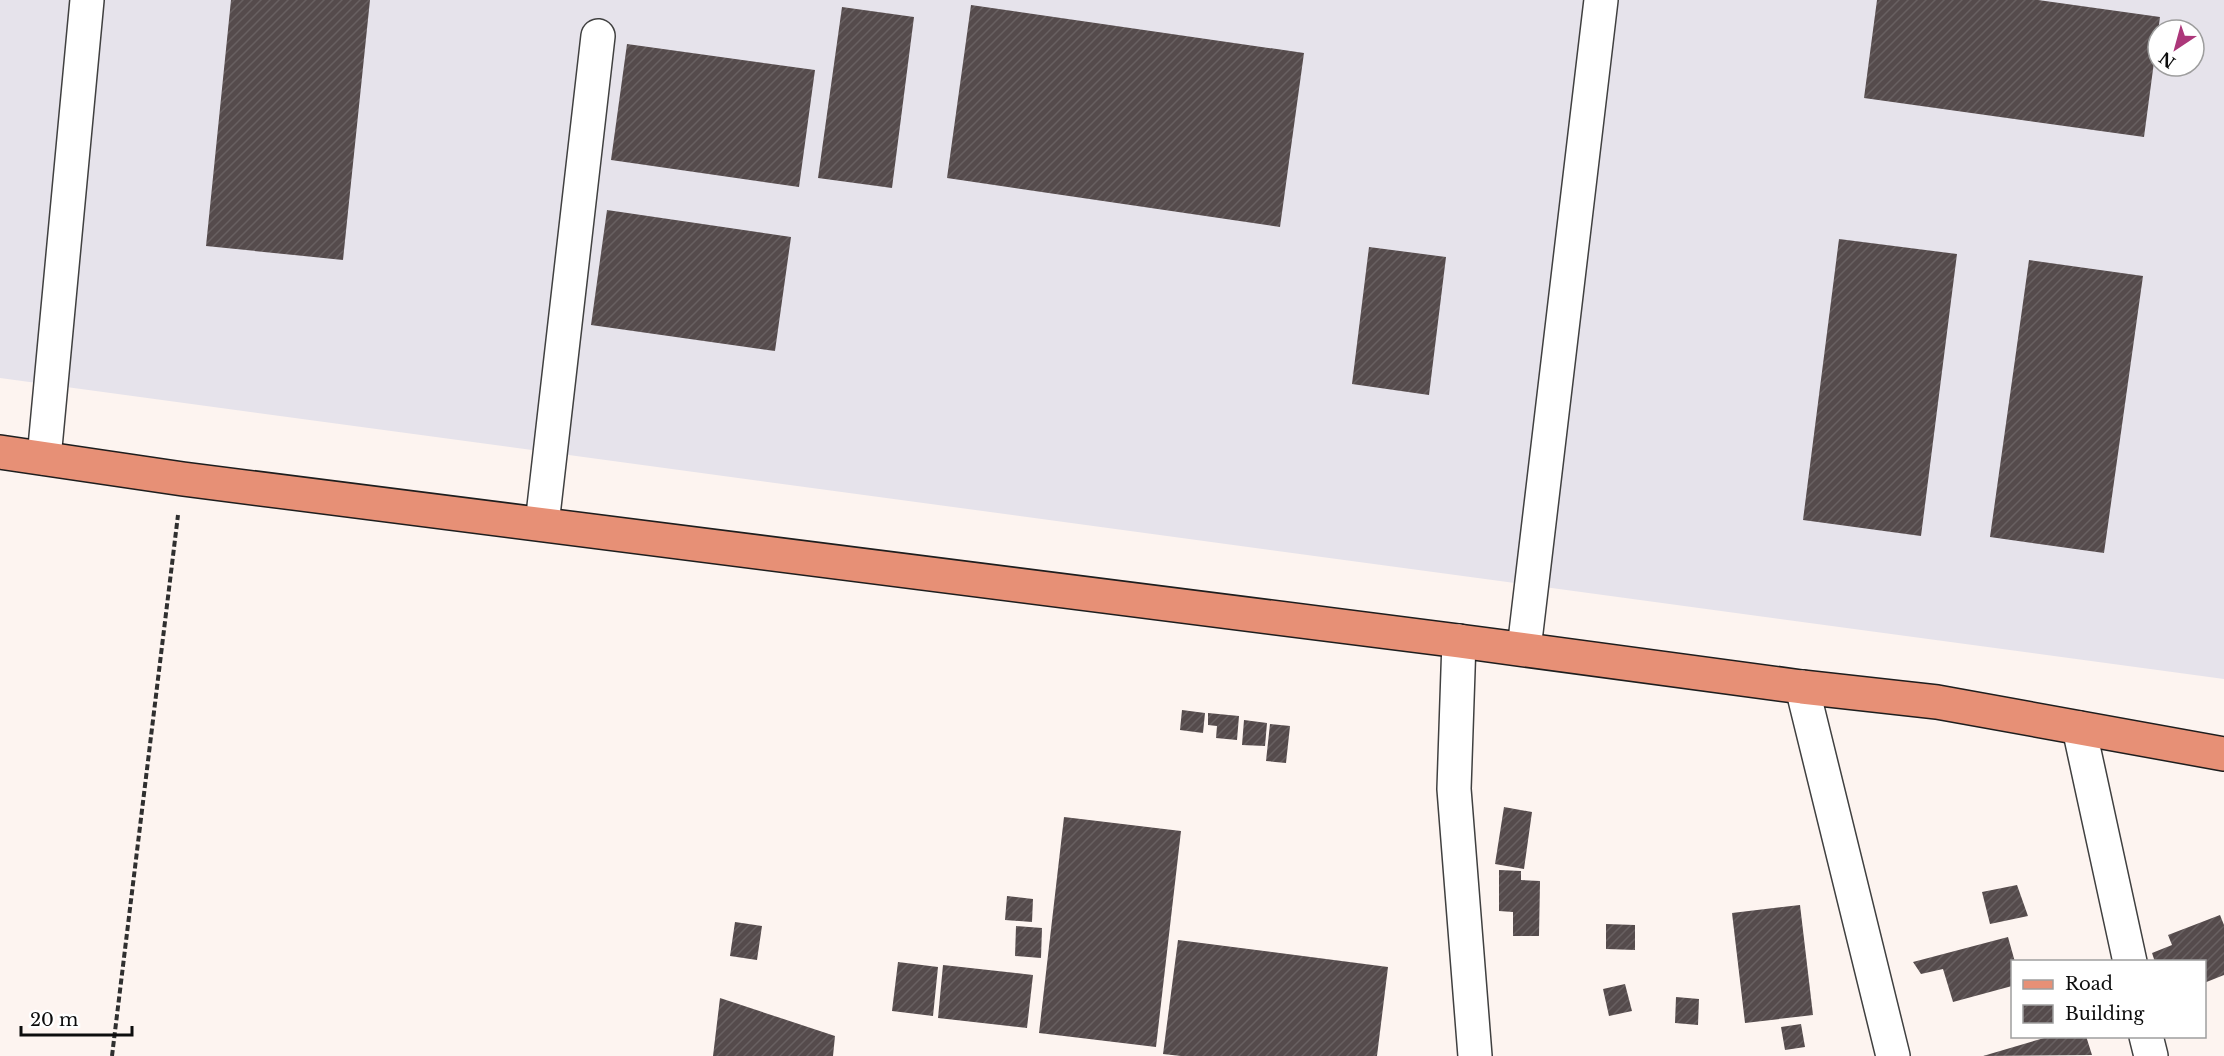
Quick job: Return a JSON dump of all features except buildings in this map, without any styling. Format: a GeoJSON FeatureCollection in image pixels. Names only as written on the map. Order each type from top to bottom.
{"type":"FeatureCollection","features":[{"type":"Feature","properties":{"kind":"main road"},"geometry":{"type":"LineString","coordinates":[[0,452],[183,479],[1459,640],[1802,687],[1937,702],[2224,754]]}},
{"type":"Feature","properties":{"kind":"street"},"geometry":{"type":"LineString","coordinates":[[44,458],[87,0]]}},
{"type":"Feature","properties":{"kind":"street"},"geometry":{"type":"LineString","coordinates":[[1524,649],[1601,0]]}},
{"type":"Feature","properties":{"kind":"street"},"geometry":{"type":"LineString","coordinates":[[542,524],[598,36]]}},
{"type":"Feature","properties":{"kind":"street"},"geometry":{"type":"LineString","coordinates":[[1459,640],[1454,789],[1475,1056]]}},
{"type":"Feature","properties":{"kind":"street"},"geometry":{"type":"LineString","coordinates":[[1802,687],[1893,1056]]}},
{"type":"Feature","properties":{"kind":"street"},"geometry":{"type":"LineString","coordinates":[[2079,728],[2130,960]]}},
{"type":"Feature","properties":{"kind":"street"},"geometry":{"type":"LineString","coordinates":[[2146,1038],[2151,1056]]}},
{"type":"Feature","properties":{"kind":"path"},"geometry":{"type":"LineString","coordinates":[[112,1056],[183,479]]}},
{"type":"Feature","properties":{"kind":"shaded area"},"geometry":{"type":"Polygon","coordinates":[[[0,0],[2224,0],[2224,679],[0,378],[0,0]]]}}]}
